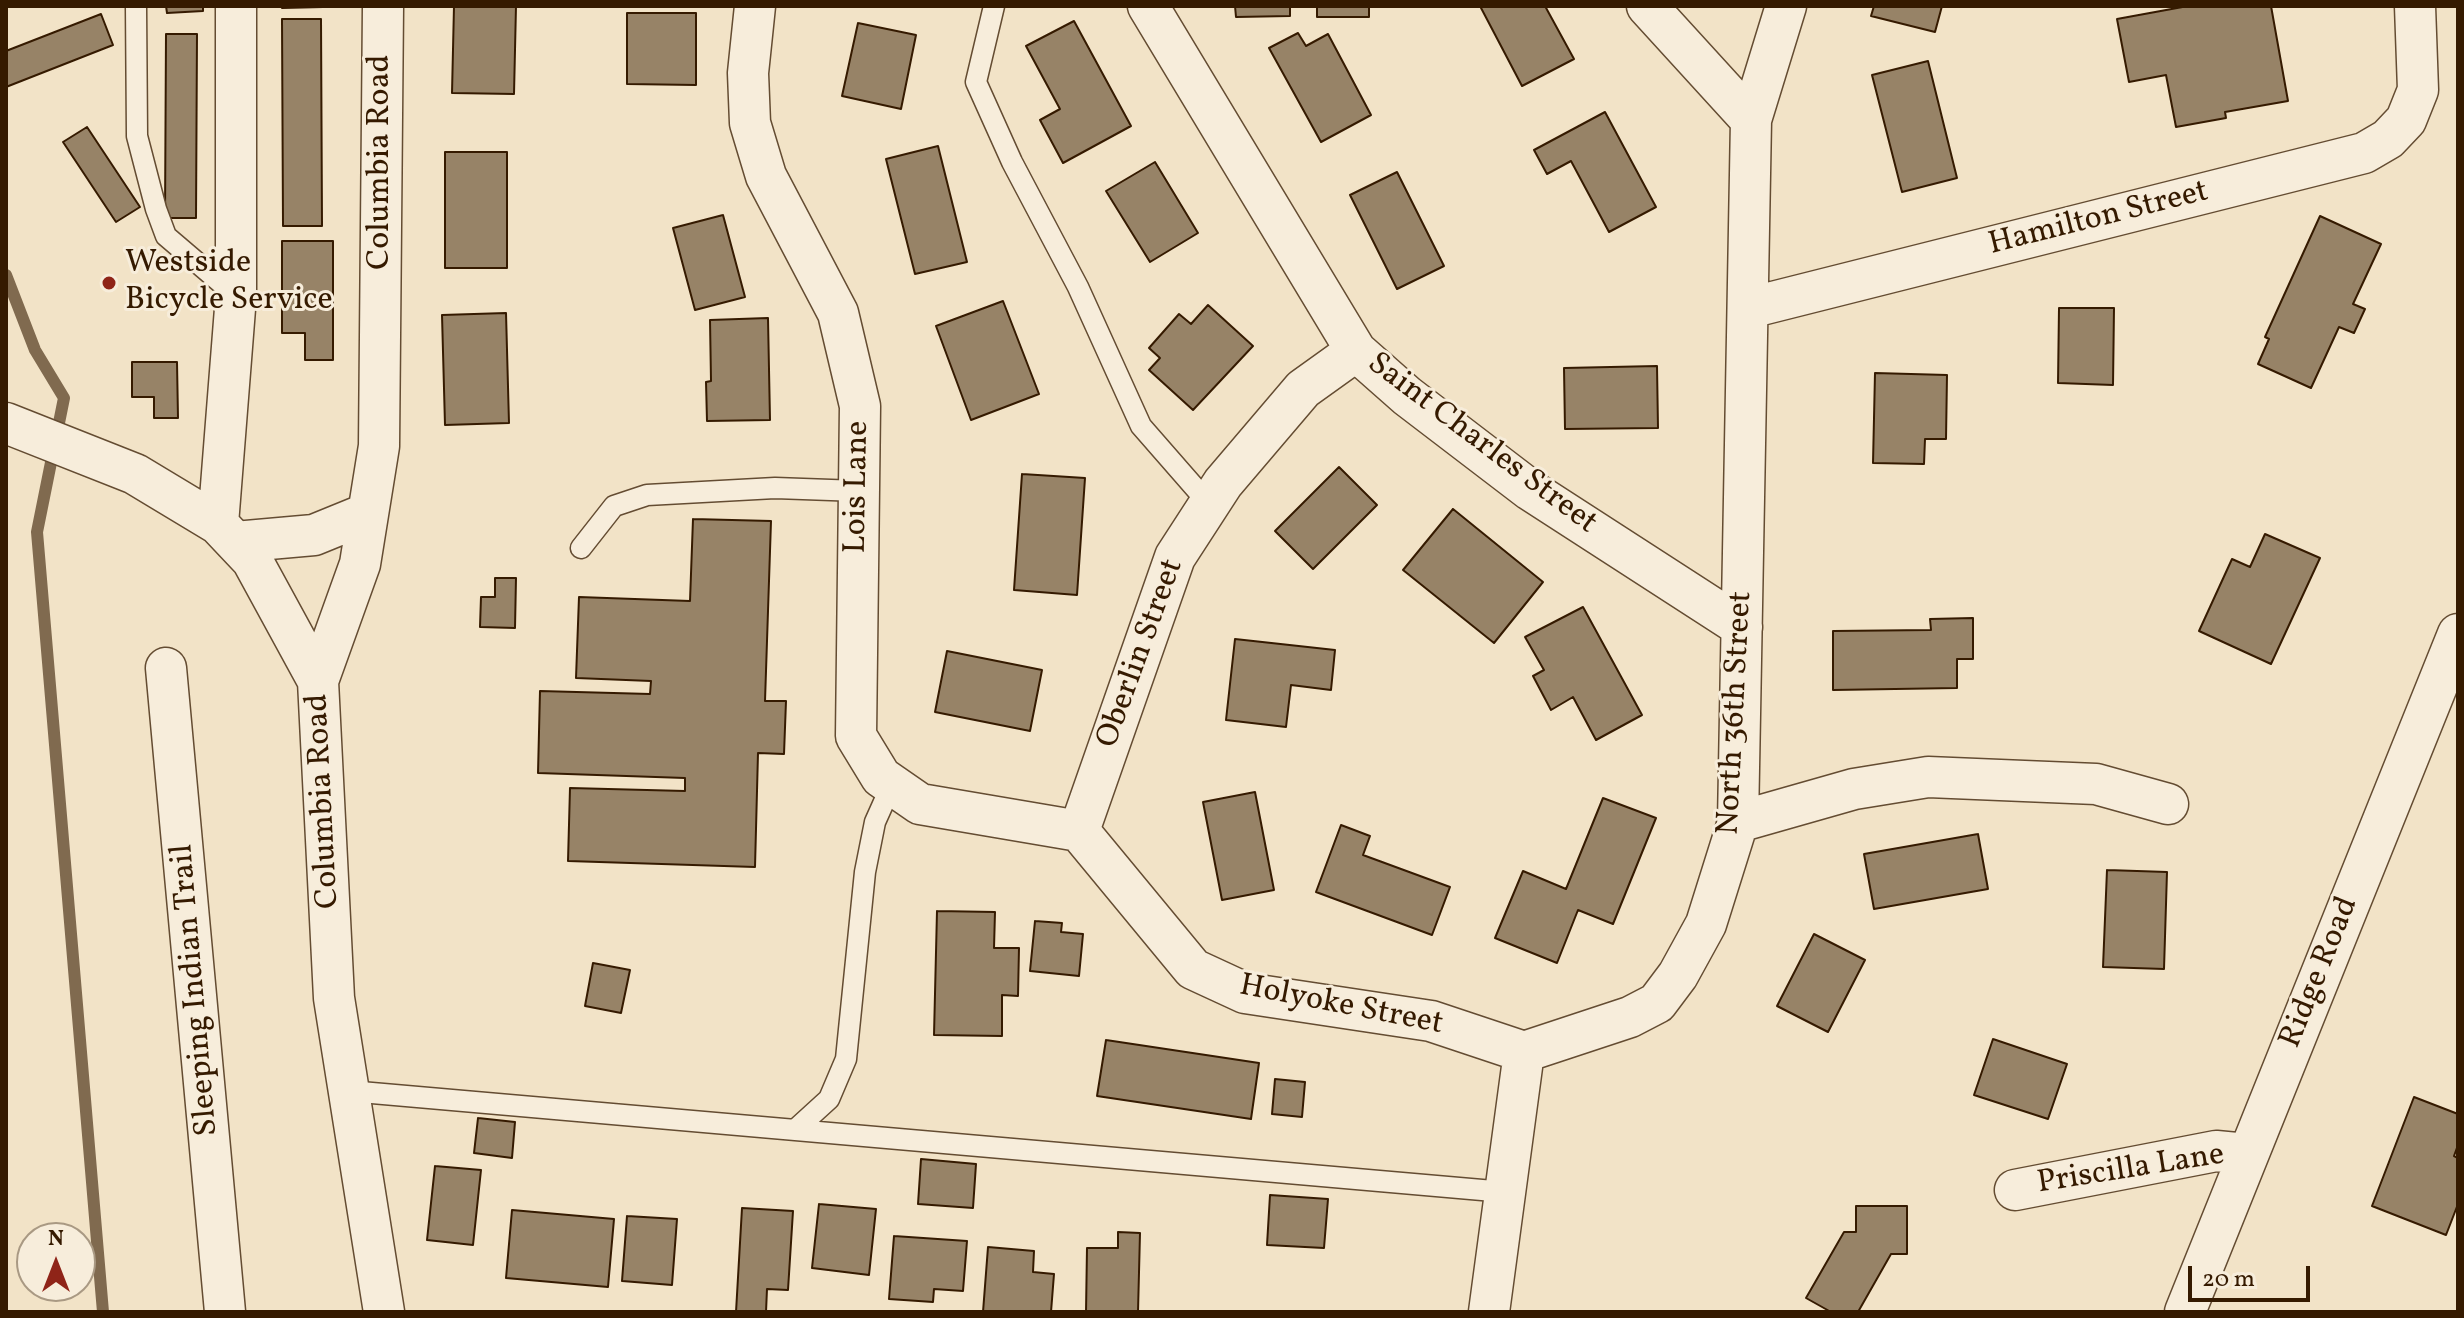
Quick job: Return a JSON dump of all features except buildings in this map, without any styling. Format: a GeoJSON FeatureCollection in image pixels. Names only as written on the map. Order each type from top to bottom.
{"type":"FeatureCollection","features":[{"type":"Feature","properties":{"kind":"street"},"geometry":{"type":"LineString","coordinates":[[226,533],[236,296],[236,6]]}},
{"type":"Feature","properties":{"kind":"street","name":"Columbia Road"},"geometry":{"type":"LineString","coordinates":[[383,6],[379,446],[360,564],[318,681],[334,998],[384,1312]]}},
{"type":"Feature","properties":{"kind":"street","name":"Lois Lane"},"geometry":{"type":"LineString","coordinates":[[755,6],[748,73],[750,123],[766,176],[838,313],[852,360],[860,406],[856,736],[881,777],[920,804],[1079,831]]}},
{"type":"Feature","properties":{"kind":"street","name":"Saint Charles Street"},"geometry":{"type":"LineString","coordinates":[[1148,6],[1356,351],[1407,396],[1530,490],[1742,627]]}},
{"type":"Feature","properties":{"kind":"street"},"geometry":{"type":"LineString","coordinates":[[1647,6],[1751,120]]}},
{"type":"Feature","properties":{"kind":"street","name":"North 36th Street"},"geometry":{"type":"LineString","coordinates":[[1524,1052],[1630,1017],[1657,1003],[1678,975],[1706,924],[1738,822],[1751,120],[1786,6]]}},
{"type":"Feature","properties":{"kind":"street","name":"Hamilton Street"},"geometry":{"type":"LineString","coordinates":[[1749,308],[2364,153],[2388,139],[2406,120],[2418,90],[2415,6]]}},
{"type":"Feature","properties":{"kind":"street","name":"Oberlin Street"},"geometry":{"type":"LineString","coordinates":[[1079,831],[1175,557],[1223,483],[1303,389],[1356,351]]}},
{"type":"Feature","properties":{"kind":"street"},"geometry":{"type":"LineString","coordinates":[[18,428],[82,451],[178,497],[226,533],[252,560],[318,681]]}},
{"type":"Feature","properties":{"kind":"street"},"geometry":{"type":"LineString","coordinates":[[226,533],[314,535],[368,513]]}},
{"type":"Feature","properties":{"kind":"street","name":"Ridge Road"},"geometry":{"type":"LineString","coordinates":[[2185,1312],[2458,634]]}},
{"type":"Feature","properties":{"kind":"street","name":"Sleeping Indian Trail"},"geometry":{"type":"LineString","coordinates":[[166,668],[225,1312]]}},
{"type":"Feature","properties":{"kind":"street"},"geometry":{"type":"LineString","coordinates":[[1738,822],[1854,789],[1928,777],[2096,784],[2168,804]]}},
{"type":"Feature","properties":{"kind":"street","name":"Holyoke Street"},"geometry":{"type":"LineString","coordinates":[[1079,831],[1193,969],[1245,993],[1431,1021],[1524,1052]]}},
{"type":"Feature","properties":{"kind":"street"},"geometry":{"type":"LineString","coordinates":[[1489,1312],[1524,1052]]}},
{"type":"Feature","properties":{"kind":"street","name":"Priscilla Lane"},"geometry":{"type":"LineString","coordinates":[[2015,1190],[2216,1151],[2247,1154]]}},
{"type":"Feature","properties":{"kind":"lane"},"geometry":{"type":"LineString","coordinates":[[136,6],[137,136],[156,209],[166,236],[236,296]]}},
{"type":"Feature","properties":{"kind":"lane"},"geometry":{"type":"LineString","coordinates":[[994,6],[976,82],[1012,162],[1078,287],[1141,426],[1210,505]]}},
{"type":"Feature","properties":{"kind":"lane"},"geometry":{"type":"LineString","coordinates":[[581,548],[614,506],[647,495],[775,488],[859,491]]}},
{"type":"Feature","properties":{"kind":"lane"},"geometry":{"type":"LineString","coordinates":[[795,1130],[829,1099],[846,1059],[865,872],[875,822],[892,784]]}},
{"type":"Feature","properties":{"kind":"lane"},"geometry":{"type":"LineString","coordinates":[[349,1091],[1505,1192]]}},
{"type":"Feature","properties":{"kind":"waterway"},"geometry":{"type":"LineString","coordinates":[[6,275],[35,350],[64,398],[37,532],[103,1312]]}},
{"type":"Feature","properties":{"kind":"place","name":"Westside Bicycle Service"},"geometry":{"type":"Point","coordinates":[109,283]}}]}
